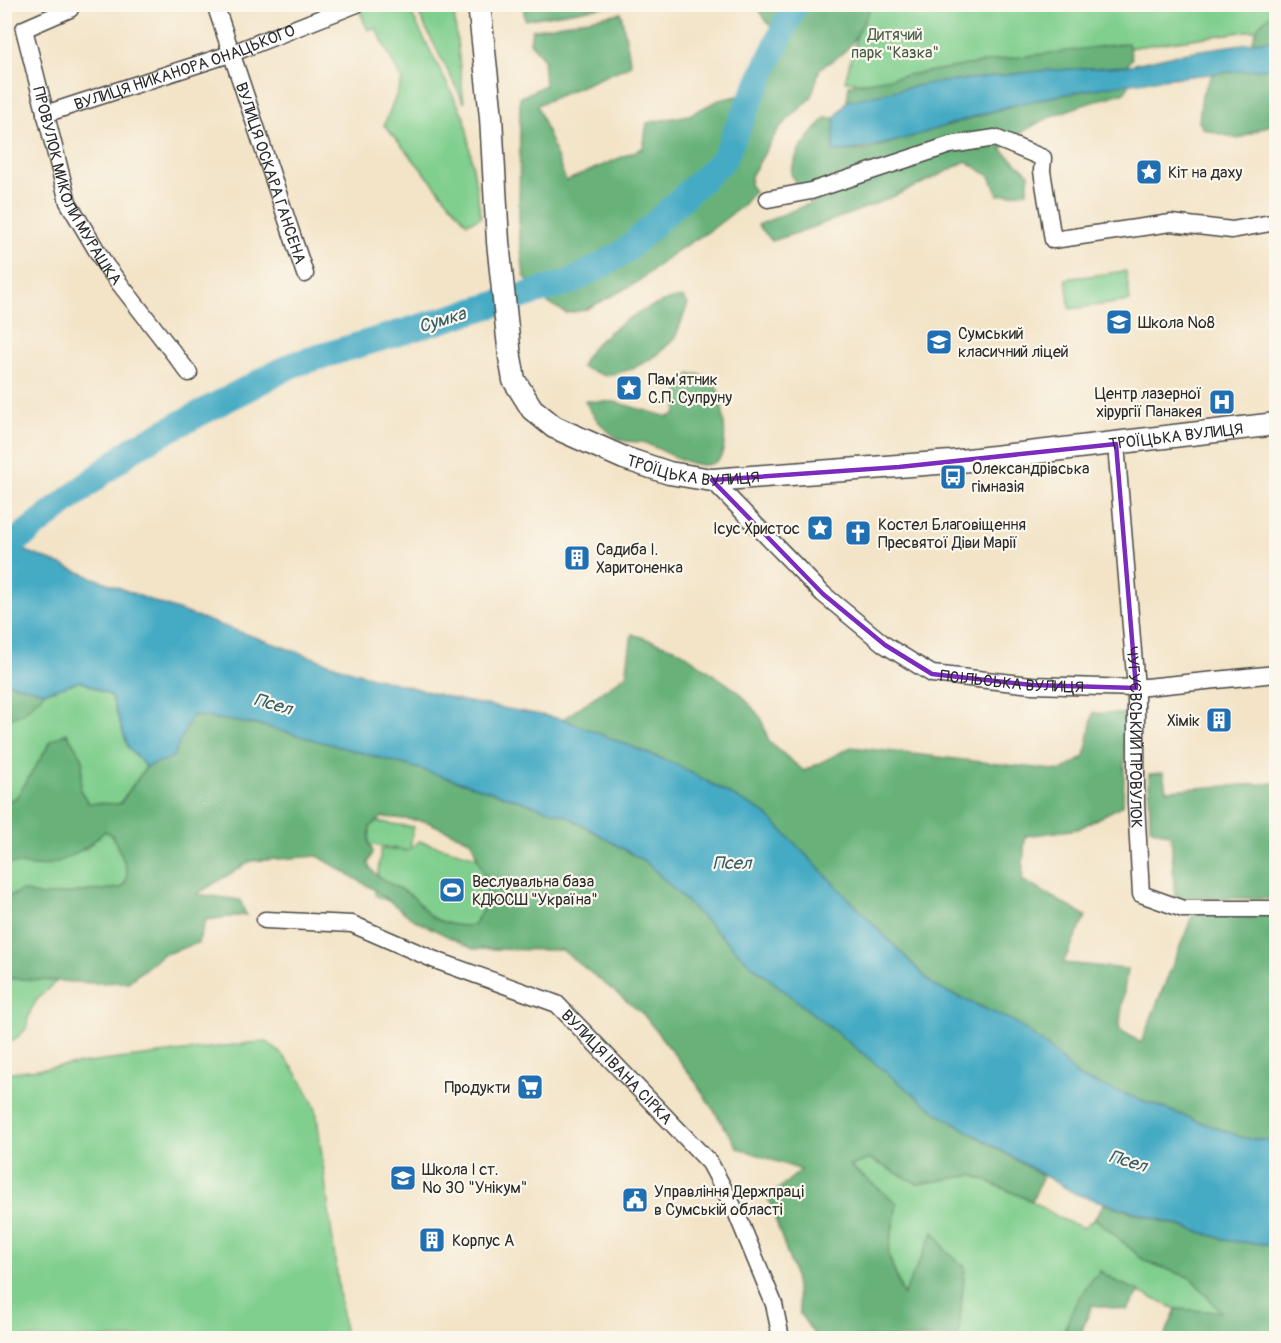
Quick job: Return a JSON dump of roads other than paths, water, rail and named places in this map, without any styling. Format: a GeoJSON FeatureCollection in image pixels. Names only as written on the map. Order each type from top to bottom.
{"type":"FeatureCollection","features":[{"type":"Feature","properties":{"kind":"main road","name":"ТРОЇЦЬКА ВУЛИЦЯ"},"geometry":{"type":"LineString","coordinates":[[479,4],[491,117],[498,242],[514,380],[532,409],[554,427],[624,458],[669,473],[712,480],[898,467],[1276,424]]}},
{"type":"Feature","properties":{"kind":"street","name":"ПРОВУЛОК МИКОЛИ МУРАШКА"},"geometry":{"type":"LineString","coordinates":[[69,4],[70,9],[24,29],[68,202],[106,266],[189,373]]}},
{"type":"Feature","properties":{"kind":"street","name":"ВУЛИЦЯ ОСКАРА ГАНСЕНА"},"geometry":{"type":"LineString","coordinates":[[215,4],[305,274]]}},
{"type":"Feature","properties":{"kind":"street","name":"ВУЛИЦЯ НИКАНОРА ОНАЦЬКОГО"},"geometry":{"type":"LineString","coordinates":[[45,114],[230,54],[357,4]]}},
{"type":"Feature","properties":{"kind":"street"},"geometry":{"type":"LineString","coordinates":[[768,199],[811,191],[950,145],[995,138],[1043,158],[1042,171],[1053,240],[1171,223],[1232,230],[1276,222]]}},
{"type":"Feature","properties":{"kind":"street","name":"ЧУГУЄВСЬКИЙ ПРОВУЛОК"},"geometry":{"type":"LineString","coordinates":[[1116,444],[1136,688],[1136,813],[1141,894],[1184,909],[1276,909]]}},
{"type":"Feature","properties":{"kind":"street","name":"ПСІЛЬСЬКА ВУЛИЦЯ"},"geometry":{"type":"LineString","coordinates":[[712,480],[823,594],[885,645],[932,674],[1032,686],[1136,688],[1276,674]]}},
{"type":"Feature","properties":{"kind":"street","name":"ВУЛИЦЯ ІВАНА СІРКА"},"geometry":{"type":"LineString","coordinates":[[265,920],[352,924],[435,960],[557,1004],[710,1163],[736,1212],[774,1304],[782,1338]]}},
{"type":"Feature","properties":{"kind":"water"},"geometry":{"type":"Polygon","coordinates":[[[1276,39],[1276,68],[1086,90],[999,109],[882,145],[833,152],[835,118],[847,101],[926,84],[1039,71],[1126,66],[1188,52],[1276,39]]]}},
{"type":"Feature","properties":{"kind":"water","name":"Псел"},"geometry":{"type":"Polygon","coordinates":[[[11,545],[155,602],[354,672],[463,701],[563,719],[677,765],[766,814],[934,986],[1015,1022],[1048,1047],[1079,1077],[1244,1138],[1276,1141],[1276,1245],[1230,1241],[1076,1194],[937,1113],[747,961],[646,862],[565,815],[413,767],[264,726],[192,715],[173,757],[146,767],[128,747],[111,696],[81,681],[45,692],[5,682],[4,546],[11,545]]]}},
{"type":"Feature","properties":{"kind":"waterway","name":"Сумка"},"geometry":{"type":"LineString","coordinates":[[4,553],[11,545],[134,448],[292,365],[573,281],[623,253],[723,160],[795,4]]}},
{"type":"Feature","properties":{"kind":"place","name":"Кіт на даху"},"geometry":{"type":"Point","coordinates":[1149,172]}},
{"type":"Feature","properties":{"kind":"place","name":"Школа №8"},"geometry":{"type":"Point","coordinates":[1119,322]}},
{"type":"Feature","properties":{"kind":"place","name":"Сумський класичний ліцей"},"geometry":{"type":"Point","coordinates":[939,342]}},
{"type":"Feature","properties":{"kind":"place","name":"Пам'ятник С.П. Супруну"},"geometry":{"type":"Point","coordinates":[629,388]}},
{"type":"Feature","properties":{"kind":"place","name":"Центр лазерної хірургії Панакея"},"geometry":{"type":"Point","coordinates":[1222,402]}},
{"type":"Feature","properties":{"kind":"place","name":"Олександрівська гімназія"},"geometry":{"type":"Point","coordinates":[953,477]}},
{"type":"Feature","properties":{"kind":"place","name":"Ісус Христос"},"geometry":{"type":"Point","coordinates":[820,528]}},
{"type":"Feature","properties":{"kind":"place","name":"Костел Благовіщення Пресвятої Діви Марії"},"geometry":{"type":"Point","coordinates":[858,533]}},
{"type":"Feature","properties":{"kind":"place","name":"Садиба І. Харитоненка"},"geometry":{"type":"Point","coordinates":[577,558]}},
{"type":"Feature","properties":{"kind":"place","name":"Хімік"},"geometry":{"type":"Point","coordinates":[1219,720]}},
{"type":"Feature","properties":{"kind":"place","name":"Веслувальна база КДЮСШ \"Україна\""},"geometry":{"type":"Point","coordinates":[452,890]}},
{"type":"Feature","properties":{"kind":"place","name":"Продукти"},"geometry":{"type":"Point","coordinates":[530,1087]}},
{"type":"Feature","properties":{"kind":"place","name":"Школа І ст. № 30 \"Унікум\""},"geometry":{"type":"Point","coordinates":[403,1178]}},
{"type":"Feature","properties":{"kind":"place","name":"Управління Держпраці в Сумській області"},"geometry":{"type":"Point","coordinates":[635,1200]}},
{"type":"Feature","properties":{"kind":"place","name":"Корпус А"},"geometry":{"type":"Point","coordinates":[432,1240]}},
{"type":"Feature","properties":{"kind":"park label","name":"Дитячий парк \"Казка\""},"geometry":{"type":"Point","coordinates":[895,43]}}]}
